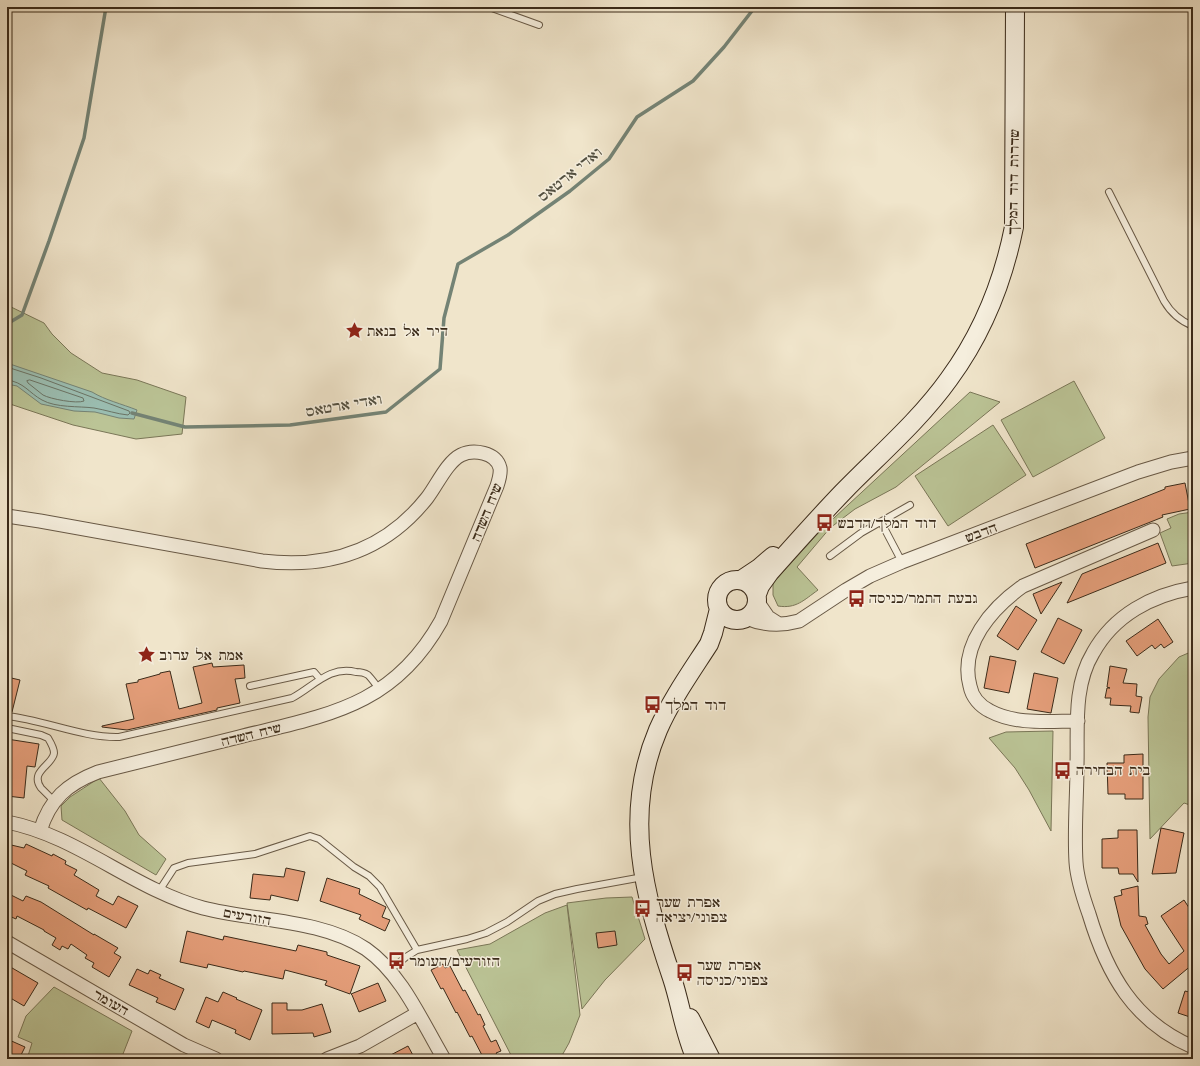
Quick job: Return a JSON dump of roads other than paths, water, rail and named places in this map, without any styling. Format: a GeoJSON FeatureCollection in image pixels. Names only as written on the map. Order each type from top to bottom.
{"type":"FeatureCollection","features":[{"type":"Feature","properties":{"kind":"street","name":"שדרות דוד המלך"},"geometry":{"type":"LineString","coordinates":[[757,598],[760,586],[770,572],[843,492],[910,424],[949,380],[971,346],[986,316],[1000,283],[1009,254],[1014,227],[1015,7]]}},
{"type":"Feature","properties":{"kind":"street","name":"שיח השדה"},"geometry":{"type":"LineString","coordinates":[[7,516],[262,561],[298,564],[316,562],[352,553],[370,546],[387,536],[404,523],[419,508],[455,460],[462,455],[470,452],[485,454],[493,458],[498,464],[500,470],[500,478],[450,603],[435,632],[420,654],[408,668],[380,690],[355,703],[323,716],[98,772],[75,783],[61,793],[46,814],[40,831]]}},
{"type":"Feature","properties":{"kind":"street","name":"הדבש"},"geometry":{"type":"LineString","coordinates":[[743,619],[759,622],[791,624],[799,621],[870,576],[902,562],[1138,472],[1171,462],[1193,458]]}},
{"type":"Feature","properties":{"kind":"street","name":"שדרות דוד המלך"},"geometry":{"type":"LineString","coordinates":[[741,580],[770,558],[843,492]]}},
{"type":"Feature","properties":{"kind":"street"},"geometry":{"type":"LineString","coordinates":[[1078,721],[1018,719],[997,715],[982,707],[973,695],[968,680],[967,664],[972,647],[982,628],[995,610],[1008,597],[1023,586],[1153,530]]}},
{"type":"Feature","properties":{"kind":"street"},"geometry":{"type":"LineString","coordinates":[[743,619],[727,617],[722,614],[719,609],[717,599],[718,594],[723,586],[731,580],[741,580],[751,585],[768,617],[779,624]]}},
{"type":"Feature","properties":{"kind":"street"},"geometry":{"type":"LineString","coordinates":[[1193,588],[1176,591],[1150,600],[1127,614],[1108,631],[1092,653],[1082,679],[1078,708],[1076,861],[1082,893],[1098,944],[1116,981],[1129,1000],[1139,1011],[1162,1030],[1193,1047]]}},
{"type":"Feature","properties":{"kind":"street"},"geometry":{"type":"LineString","coordinates":[[709,644],[724,630],[754,611],[757,598]]}},
{"type":"Feature","properties":{"kind":"street"},"geometry":{"type":"LineString","coordinates":[[696,1059],[690,1045],[675,987],[658,937],[649,902],[644,877],[638,828],[644,773],[658,730],[671,704],[709,644],[719,609]]}},
{"type":"Feature","properties":{"kind":"street","name":"הזורעים"},"geometry":{"type":"LineString","coordinates":[[7,822],[40,831],[76,847],[177,900],[204,908],[311,927],[346,938],[365,948],[390,970],[403,988],[444,1059]]}},
{"type":"Feature","properties":{"kind":"street","name":"העומר"},"geometry":{"type":"LineString","coordinates":[[7,942],[184,1045],[216,1059]]}},
{"type":"Feature","properties":{"kind":"street"},"geometry":{"type":"LineString","coordinates":[[675,987],[711,1059]]}},
{"type":"Feature","properties":{"kind":"street"},"geometry":{"type":"LineString","coordinates":[[327,1059],[360,1046],[418,1013]]}},
{"type":"Feature","properties":{"kind":"lane"},"geometry":{"type":"LineString","coordinates":[[489,7],[539,25]]}},
{"type":"Feature","properties":{"kind":"lane"},"geometry":{"type":"LineString","coordinates":[[1109,192],[1170,311],[1184,322],[1193,326]]}},
{"type":"Feature","properties":{"kind":"lane"},"geometry":{"type":"LineString","coordinates":[[830,556],[861,533],[910,505]]}},
{"type":"Feature","properties":{"kind":"lane"},"geometry":{"type":"LineString","coordinates":[[881,522],[902,562]]}},
{"type":"Feature","properties":{"kind":"lane"},"geometry":{"type":"LineString","coordinates":[[7,716],[32,720],[95,736],[119,737],[292,698],[303,693],[320,679],[339,670],[352,670],[366,674],[380,690]]}},
{"type":"Feature","properties":{"kind":"lane"},"geometry":{"type":"LineString","coordinates":[[250,686],[314,672],[320,679]]}},
{"type":"Feature","properties":{"kind":"lane"},"geometry":{"type":"LineString","coordinates":[[7,728],[41,735],[48,738],[54,751],[53,757],[42,768],[38,775],[38,782],[40,787],[54,801]]}},
{"type":"Feature","properties":{"kind":"lane"},"geometry":{"type":"LineString","coordinates":[[159,891],[174,868],[188,863],[255,854],[310,836],[319,839],[354,867],[369,876],[380,887],[417,950]]}},
{"type":"Feature","properties":{"kind":"lane"},"geometry":{"type":"LineString","coordinates":[[390,970],[406,956],[417,950],[467,939],[486,933],[507,922],[538,901],[555,894],[576,888],[644,877]]}},
{"type":"Feature","properties":{"kind":"water"},"geometry":{"type":"Polygon","coordinates":[[[7,363],[92,392],[108,400],[137,410],[134,419],[119,418],[95,412],[74,411],[41,404],[17,386],[7,384],[7,363]]]}},
{"type":"Feature","properties":{"kind":"waterway"},"geometry":{"type":"LineString","coordinates":[[7,324],[22,315],[84,138],[106,7]]}},
{"type":"Feature","properties":{"kind":"waterway","name":"ואדי ארטאס"},"geometry":{"type":"LineString","coordinates":[[132,413],[185,427],[290,425],[386,412],[440,369],[444,318],[458,264],[508,235],[570,191],[609,159],[637,117],[693,81],[724,47],[755,7]]}},
{"type":"Feature","properties":{"kind":"place","name":"דיר אל בנאת"},"geometry":{"type":"Point","coordinates":[354,331]}},
{"type":"Feature","properties":{"kind":"place","name":"דוד המלך/הדבש"},"geometry":{"type":"Point","coordinates":[825,523]}},
{"type":"Feature","properties":{"kind":"place","name":"גבעת התמר/כניסה"},"geometry":{"type":"Point","coordinates":[856,598]}},
{"type":"Feature","properties":{"kind":"place","name":"אמת אל ערוב"},"geometry":{"type":"Point","coordinates":[146,655]}},
{"type":"Feature","properties":{"kind":"place","name":"דוד המלך"},"geometry":{"type":"Point","coordinates":[652,705]}},
{"type":"Feature","properties":{"kind":"place","name":"בית הבחירה"},"geometry":{"type":"Point","coordinates":[1063,770]}},
{"type":"Feature","properties":{"kind":"place","name":"אפרת שער צפוני/יציאה"},"geometry":{"type":"Point","coordinates":[643,909]}},
{"type":"Feature","properties":{"kind":"place","name":"הזורעים/העומר"},"geometry":{"type":"Point","coordinates":[396,961]}},
{"type":"Feature","properties":{"kind":"place","name":"אפרת שער צפוני/כניסה"},"geometry":{"type":"Point","coordinates":[684,972]}}]}
